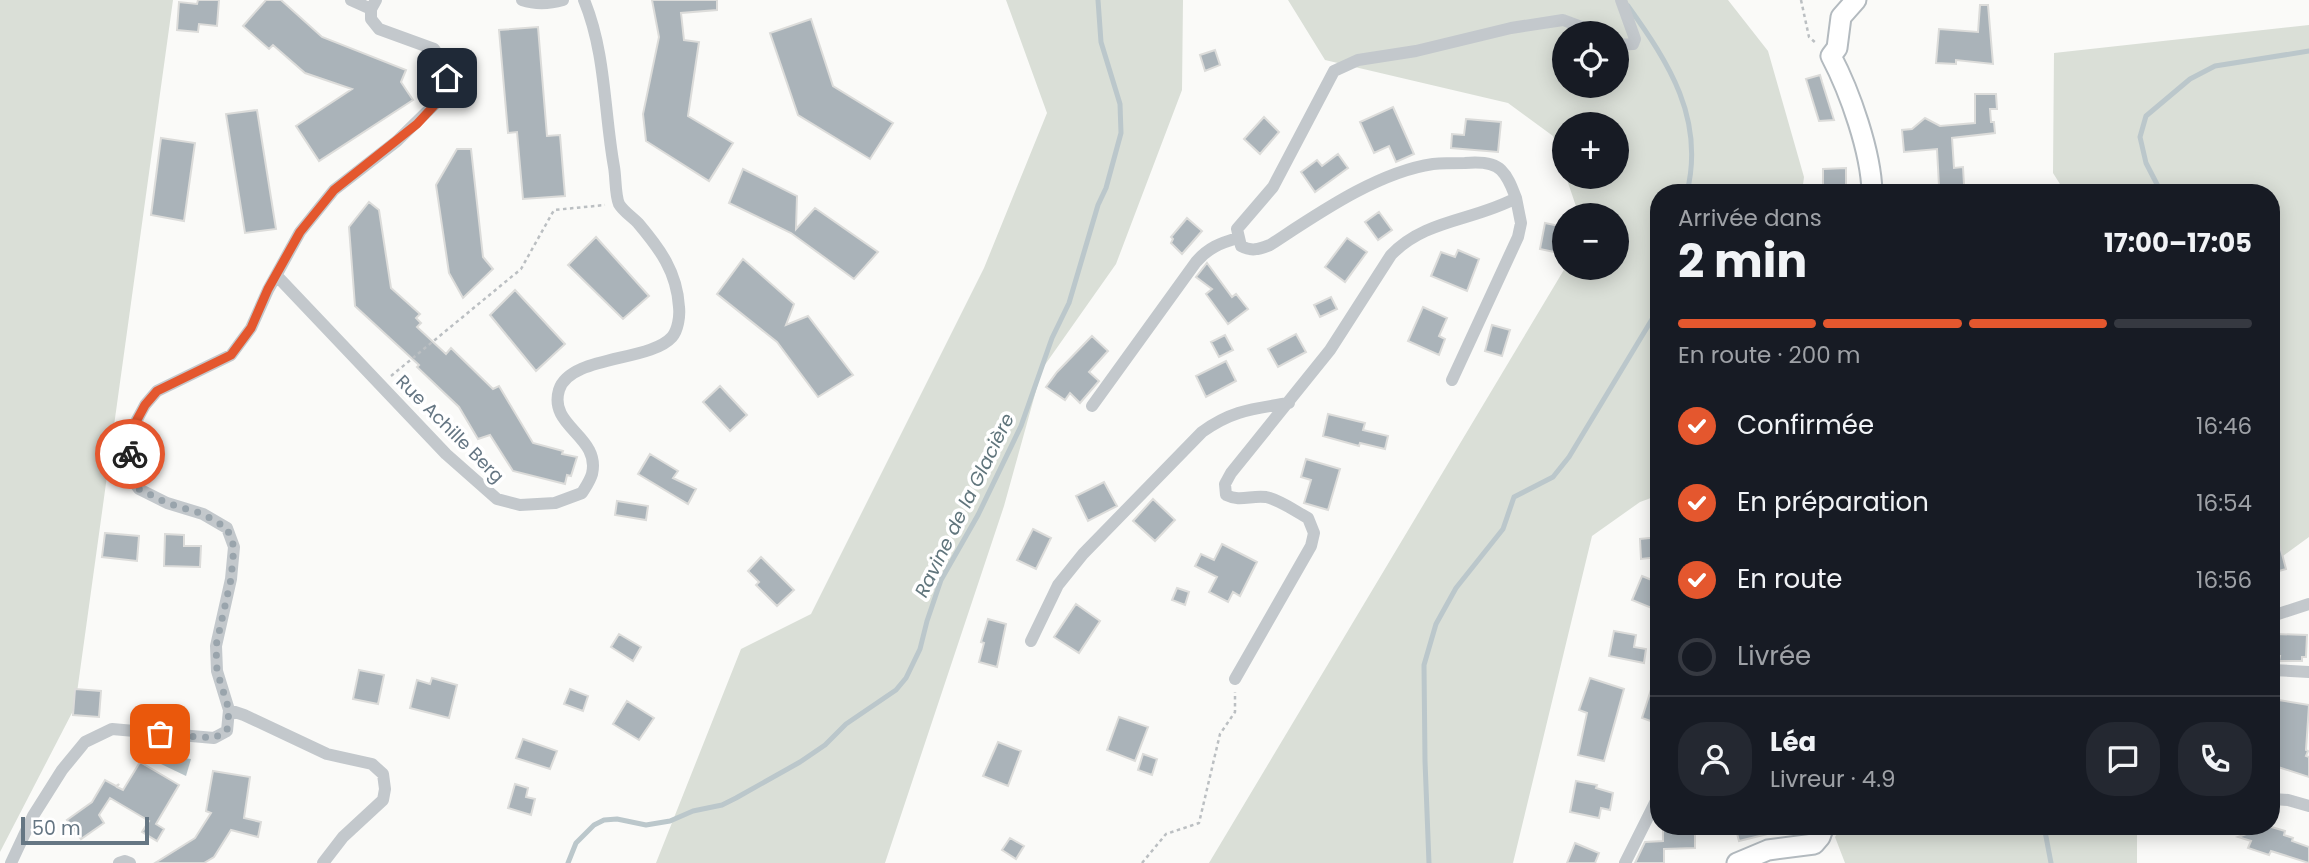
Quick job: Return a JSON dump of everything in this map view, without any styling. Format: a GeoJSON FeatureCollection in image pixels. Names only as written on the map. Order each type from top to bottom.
{"type":"FeatureCollection","features":[{"type":"Feature","properties":{"kind":"main road"},"geometry":{"type":"LineString","coordinates":[[1856,0],[1841,17],[1837,48],[1831,56],[1841,75],[1860,132],[1871,171],[1872,184]]}},
{"type":"Feature","properties":{"kind":"main road"},"geometry":{"type":"LineString","coordinates":[[1737,863],[1768,850],[1814,844],[1822,835]]}},
{"type":"Feature","properties":{"kind":"street"},"geometry":{"type":"LineString","coordinates":[[11,863],[33,816],[62,770],[85,742],[112,729],[214,738],[227,731],[229,710],[217,671],[216,646],[231,579],[234,547],[227,528],[203,514],[167,503],[139,489],[131,477],[132,429],[145,405],[157,391],[231,355],[251,328],[300,232],[334,190],[397,141],[442,97],[447,78],[443,62],[434,49],[379,29],[371,19],[373,4],[351,0]]}},
{"type":"Feature","properties":{"kind":"street"},"geometry":{"type":"LineString","coordinates":[[522,0],[552,4],[564,0]]}},
{"type":"Feature","properties":{"kind":"street"},"geometry":{"type":"LineString","coordinates":[[584,0],[593,20],[598,47],[619,204]]}},
{"type":"Feature","properties":{"kind":"street"},"geometry":{"type":"LineString","coordinates":[[1621,0],[1636,39],[1633,44],[1629,44]]}},
{"type":"Feature","properties":{"kind":"street"},"geometry":{"type":"LineString","coordinates":[[1452,380],[1518,236],[1521,223],[1516,198],[1500,167],[1479,162],[1432,164],[1402,172],[1334,204],[1258,250],[1241,246],[1237,229],[1273,187],[1334,71],[1358,60],[1416,51],[1511,28],[1552,22]]}},
{"type":"Feature","properties":{"kind":"street"},"geometry":{"type":"LineString","coordinates":[[1235,679],[1311,546],[1314,533],[1308,518],[1270,498],[1256,496],[1234,499],[1226,495],[1225,484],[1231,472],[1330,350],[1400,245],[1436,226],[1489,211],[1516,198]]}},
{"type":"Feature","properties":{"kind":"street","name":"Rue Achille Berg"},"geometry":{"type":"LineString","coordinates":[[276,275],[446,454],[497,499],[520,505],[555,503],[582,493],[592,474],[591,454],[585,440],[566,423],[558,410],[559,391],[570,377],[583,369],[658,347],[673,336],[680,317],[674,277],[666,258],[619,204]]}},
{"type":"Feature","properties":{"kind":"street"},"geometry":{"type":"LineString","coordinates":[[1092,406],[1196,262],[1206,251],[1218,244],[1238,238]]}},
{"type":"Feature","properties":{"kind":"street"},"geometry":{"type":"LineString","coordinates":[[1031,641],[1058,584],[1083,554],[1202,432],[1218,420],[1238,411],[1289,403]]}},
{"type":"Feature","properties":{"kind":"street"},"geometry":{"type":"LineString","coordinates":[[2280,613],[2309,604]]}},
{"type":"Feature","properties":{"kind":"street"},"geometry":{"type":"LineString","coordinates":[[2280,670],[2309,672]]}},
{"type":"Feature","properties":{"kind":"street"},"geometry":{"type":"LineString","coordinates":[[229,710],[327,754],[372,764],[383,774],[383,800],[343,837],[323,863]]}},
{"type":"Feature","properties":{"kind":"street"},"geometry":{"type":"LineString","coordinates":[[2280,800],[2309,806]]}},
{"type":"Feature","properties":{"kind":"street"},"geometry":{"type":"LineString","coordinates":[[1625,863],[1650,813]]}},
{"type":"Feature","properties":{"kind":"street"},"geometry":{"type":"LineString","coordinates":[[119,863],[130,863]]}},
{"type":"Feature","properties":{"kind":"path"},"geometry":{"type":"LineString","coordinates":[[1801,0],[1809,37],[1831,56]]}},
{"type":"Feature","properties":{"kind":"path"},"geometry":{"type":"LineString","coordinates":[[381,385],[521,269],[554,210],[619,204]]}},
{"type":"Feature","properties":{"kind":"path"},"geometry":{"type":"LineString","coordinates":[[1142,863],[1166,834],[1199,823],[1220,734],[1234,712],[1235,679]]}},
{"type":"Feature","properties":{"kind":"shaded area"},"geometry":{"type":"Polygon","coordinates":[[[0,0],[173,0],[75,707],[0,852],[0,0]]]}},
{"type":"Feature","properties":{"kind":"shaded area"},"geometry":{"type":"Polygon","coordinates":[[[1006,0],[1183,0],[1182,90],[1116,264],[1042,369],[1004,506],[885,863],[656,863],[741,649],[811,614],[984,268],[1047,113],[1006,0]]]}},
{"type":"Feature","properties":{"kind":"shaded area"},"geometry":{"type":"Polygon","coordinates":[[[1288,0],[1728,0],[1768,51],[1804,177],[1803,184],[1650,184],[1650,498],[1640,502],[1592,536],[1513,863],[1209,863],[1558,280],[1629,280],[1629,203],[1575,203],[1570,189],[1629,189],[1629,112],[1552,112],[1552,135],[1508,103],[1325,60],[1288,0]]]}},
{"type":"Feature","properties":{"kind":"shaded area"},"geometry":{"type":"Polygon","coordinates":[[[2309,25],[2309,537],[2280,558],[2280,184],[2060,184],[2053,173],[2054,53],[2309,25]]]}},
{"type":"Feature","properties":{"kind":"shaded area"},"geometry":{"type":"Polygon","coordinates":[[[159,755],[191,759],[186,776],[161,764],[159,755]]]}},
{"type":"Feature","properties":{"kind":"shaded area"},"geometry":{"type":"Polygon","coordinates":[[[2137,835],[2137,863],[1845,863],[1835,837],[2137,835]]]}},
{"type":"Feature","properties":{"kind":"building"},"geometry":{"type":"Polygon","coordinates":[[[198,0],[219,0],[217,26],[199,24],[198,32],[177,30],[179,2],[197,4],[198,0]]]}},
{"type":"Feature","properties":{"kind":"building"},"geometry":{"type":"Polygon","coordinates":[[[266,0],[281,0],[322,37],[406,70],[401,82],[413,100],[319,161],[296,126],[352,89],[305,73],[273,45],[269,49],[243,26],[266,0]]]}},
{"type":"Feature","properties":{"kind":"building"},"geometry":{"type":"Polygon","coordinates":[[[652,0],[717,0],[717,10],[681,13],[684,40],[699,42],[688,116],[733,143],[709,181],[646,141],[643,114],[659,37],[652,0]]]}},
{"type":"Feature","properties":{"kind":"building"},"geometry":{"type":"Polygon","coordinates":[[[1980,5],[1988,5],[1993,64],[1956,60],[1956,64],[1936,63],[1939,29],[1978,32],[1980,5]]]}},
{"type":"Feature","properties":{"kind":"building"},"geometry":{"type":"Polygon","coordinates":[[[811,19],[833,86],[893,123],[870,159],[798,115],[770,33],[811,19]]]}},
{"type":"Feature","properties":{"kind":"building"},"geometry":{"type":"Polygon","coordinates":[[[538,27],[547,136],[560,135],[565,196],[523,199],[517,132],[508,133],[499,30],[538,27]]]}},
{"type":"Feature","properties":{"kind":"building"},"geometry":{"type":"Polygon","coordinates":[[[1215,50],[1220,65],[1205,71],[1200,55],[1215,50]]]}},
{"type":"Feature","properties":{"kind":"building"},"geometry":{"type":"Polygon","coordinates":[[[1820,75],[1834,120],[1819,121],[1806,79],[1820,75]]]}},
{"type":"Feature","properties":{"kind":"building"},"geometry":{"type":"Polygon","coordinates":[[[1975,94],[1996,94],[1997,109],[1990,109],[1995,133],[1952,138],[1954,168],[1963,167],[1964,184],[1939,184],[1937,149],[1904,152],[1902,130],[1912,129],[1925,118],[1940,126],[1975,123],[1975,94]]]}},
{"type":"Feature","properties":{"kind":"building"},"geometry":{"type":"Polygon","coordinates":[[[1393,107],[1414,154],[1396,162],[1389,146],[1374,153],[1360,122],[1393,107]]]}},
{"type":"Feature","properties":{"kind":"building"},"geometry":{"type":"Polygon","coordinates":[[[257,110],[276,229],[245,233],[226,114],[257,110]]]}},
{"type":"Feature","properties":{"kind":"building"},"geometry":{"type":"Polygon","coordinates":[[[1264,117],[1279,132],[1260,154],[1244,139],[1264,117]]]}},
{"type":"Feature","properties":{"kind":"building"},"geometry":{"type":"Polygon","coordinates":[[[1466,119],[1501,122],[1498,152],[1451,148],[1452,134],[1464,135],[1466,119]]]}},
{"type":"Feature","properties":{"kind":"building"},"geometry":{"type":"Polygon","coordinates":[[[161,138],[195,143],[184,221],[151,215],[161,138]]]}},
{"type":"Feature","properties":{"kind":"building"},"geometry":{"type":"Polygon","coordinates":[[[457,149],[471,149],[483,257],[493,269],[463,298],[449,273],[436,185],[457,149]]]}},
{"type":"Feature","properties":{"kind":"building"},"geometry":{"type":"Polygon","coordinates":[[[1338,154],[1348,168],[1315,192],[1301,172],[1317,160],[1322,166],[1338,154]]]}},
{"type":"Feature","properties":{"kind":"building"},"geometry":{"type":"Polygon","coordinates":[[[1846,168],[1846,184],[1823,184],[1823,169],[1846,168]]]}},
{"type":"Feature","properties":{"kind":"building"},"geometry":{"type":"Polygon","coordinates":[[[743,169],[797,196],[796,229],[815,208],[878,252],[854,279],[791,233],[729,203],[743,169]]]}},
{"type":"Feature","properties":{"kind":"building"},"geometry":{"type":"Polygon","coordinates":[[[369,202],[379,210],[391,288],[420,314],[416,318],[421,323],[417,327],[446,354],[451,348],[493,389],[499,386],[533,443],[577,457],[571,476],[567,475],[565,484],[513,471],[490,435],[478,439],[459,407],[417,367],[419,365],[355,306],[349,227],[369,202]]]}},
{"type":"Feature","properties":{"kind":"building"},"geometry":{"type":"Polygon","coordinates":[[[1379,212],[1392,230],[1378,240],[1365,222],[1379,212]]]}},
{"type":"Feature","properties":{"kind":"building"},"geometry":{"type":"Polygon","coordinates":[[[1187,218],[1202,231],[1182,254],[1171,243],[1171,237],[1187,218]]]}},
{"type":"Feature","properties":{"kind":"building"},"geometry":{"type":"Polygon","coordinates":[[[1545,223],[1552,224],[1552,252],[1540,249],[1545,223]]]}},
{"type":"Feature","properties":{"kind":"building"},"geometry":{"type":"Polygon","coordinates":[[[596,237],[649,296],[623,319],[568,265],[596,237]]]}},
{"type":"Feature","properties":{"kind":"building"},"geometry":{"type":"Polygon","coordinates":[[[1347,238],[1367,252],[1345,282],[1325,267],[1347,238]]]}},
{"type":"Feature","properties":{"kind":"building"},"geometry":{"type":"Polygon","coordinates":[[[1458,250],[1479,259],[1467,291],[1431,276],[1441,252],[1455,257],[1458,250]]]}},
{"type":"Feature","properties":{"kind":"building"},"geometry":{"type":"Polygon","coordinates":[[[743,259],[794,304],[786,325],[808,316],[853,375],[818,397],[777,342],[717,294],[743,259]]]}},
{"type":"Feature","properties":{"kind":"building"},"geometry":{"type":"Polygon","coordinates":[[[1207,263],[1232,297],[1236,294],[1248,309],[1228,324],[1206,294],[1212,289],[1196,277],[1207,263]]]}},
{"type":"Feature","properties":{"kind":"building"},"geometry":{"type":"Polygon","coordinates":[[[515,290],[565,344],[536,371],[490,315],[515,290]]]}},
{"type":"Feature","properties":{"kind":"building"},"geometry":{"type":"Polygon","coordinates":[[[1331,297],[1337,309],[1320,317],[1314,305],[1331,297]]]}},
{"type":"Feature","properties":{"kind":"building"},"geometry":{"type":"Polygon","coordinates":[[[1423,307],[1447,318],[1439,336],[1445,339],[1439,355],[1408,341],[1423,307]]]}},
{"type":"Feature","properties":{"kind":"building"},"geometry":{"type":"Polygon","coordinates":[[[1492,325],[1510,330],[1502,356],[1485,351],[1492,325]]]}},
{"type":"Feature","properties":{"kind":"building"},"geometry":{"type":"Polygon","coordinates":[[[1296,334],[1306,352],[1278,367],[1268,349],[1296,334]]]}},
{"type":"Feature","properties":{"kind":"building"},"geometry":{"type":"Polygon","coordinates":[[[1225,335],[1233,350],[1219,357],[1211,342],[1225,335]]]}},
{"type":"Feature","properties":{"kind":"building"},"geometry":{"type":"Polygon","coordinates":[[[1092,336],[1108,351],[1089,372],[1099,381],[1080,403],[1070,393],[1065,400],[1046,387],[1092,336]]]}},
{"type":"Feature","properties":{"kind":"building"},"geometry":{"type":"Polygon","coordinates":[[[1226,361],[1236,381],[1206,397],[1196,376],[1226,361]]]}},
{"type":"Feature","properties":{"kind":"building"},"geometry":{"type":"Polygon","coordinates":[[[720,386],[747,415],[730,431],[703,402],[720,386]]]}},
{"type":"Feature","properties":{"kind":"building"},"geometry":{"type":"Polygon","coordinates":[[[1328,414],[1365,423],[1363,430],[1388,436],[1385,449],[1360,443],[1359,446],[1323,436],[1328,414]]]}},
{"type":"Feature","properties":{"kind":"building"},"geometry":{"type":"Polygon","coordinates":[[[650,454],[678,471],[673,478],[696,489],[688,504],[638,474],[650,454]]]}},
{"type":"Feature","properties":{"kind":"building"},"geometry":{"type":"Polygon","coordinates":[[[1306,459],[1340,469],[1328,510],[1304,503],[1311,480],[1301,477],[1306,459]]]}},
{"type":"Feature","properties":{"kind":"building"},"geometry":{"type":"Polygon","coordinates":[[[1104,482],[1117,506],[1088,521],[1076,496],[1104,482]]]}},
{"type":"Feature","properties":{"kind":"building"},"geometry":{"type":"Polygon","coordinates":[[[1153,499],[1175,520],[1155,541],[1133,521],[1153,499]]]}},
{"type":"Feature","properties":{"kind":"building"},"geometry":{"type":"Polygon","coordinates":[[[617,501],[648,506],[646,520],[615,515],[617,501]]]}},
{"type":"Feature","properties":{"kind":"building"},"geometry":{"type":"Polygon","coordinates":[[[1033,529],[1051,538],[1036,569],[1017,560],[1033,529]]]}},
{"type":"Feature","properties":{"kind":"building"},"geometry":{"type":"Polygon","coordinates":[[[105,533],[139,536],[137,561],[102,557],[105,533]]]}},
{"type":"Feature","properties":{"kind":"building"},"geometry":{"type":"Polygon","coordinates":[[[165,534],[184,535],[184,546],[201,546],[200,567],[164,566],[165,534]]]}},
{"type":"Feature","properties":{"kind":"building"},"geometry":{"type":"Polygon","coordinates":[[[1650,538],[1650,558],[1641,559],[1640,539],[1650,538]]]}},
{"type":"Feature","properties":{"kind":"building"},"geometry":{"type":"Polygon","coordinates":[[[1222,544],[1257,562],[1240,596],[1233,592],[1228,602],[1209,592],[1217,577],[1195,566],[1201,554],[1214,560],[1222,544]]]}},
{"type":"Feature","properties":{"kind":"building"},"geometry":{"type":"Polygon","coordinates":[[[2280,546],[2286,569],[2280,571],[2280,546]]]}},
{"type":"Feature","properties":{"kind":"building"},"geometry":{"type":"Polygon","coordinates":[[[761,557],[794,590],[777,606],[756,585],[759,582],[748,571],[761,557]]]}},
{"type":"Feature","properties":{"kind":"building"},"geometry":{"type":"Polygon","coordinates":[[[1642,576],[1650,579],[1650,607],[1632,600],[1642,576]]]}},
{"type":"Feature","properties":{"kind":"building"},"geometry":{"type":"Polygon","coordinates":[[[1177,588],[1189,592],[1185,605],[1172,600],[1177,588]]]}},
{"type":"Feature","properties":{"kind":"building"},"geometry":{"type":"Polygon","coordinates":[[[1076,604],[1100,621],[1079,653],[1054,637],[1076,604]]]}},
{"type":"Feature","properties":{"kind":"building"},"geometry":{"type":"Polygon","coordinates":[[[988,619],[1006,624],[997,667],[979,662],[984,643],[981,642],[988,619]]]}},
{"type":"Feature","properties":{"kind":"building"},"geometry":{"type":"Polygon","coordinates":[[[1614,631],[1636,635],[1634,647],[1646,649],[1644,663],[1609,656],[1614,631]]]}},
{"type":"Feature","properties":{"kind":"building"},"geometry":{"type":"Polygon","coordinates":[[[619,634],[641,647],[633,661],[611,647],[619,634]]]}},
{"type":"Feature","properties":{"kind":"building"},"geometry":{"type":"Polygon","coordinates":[[[2280,634],[2307,635],[2306,657],[2302,657],[2302,661],[2280,661],[2280,634]]]}},
{"type":"Feature","properties":{"kind":"building"},"geometry":{"type":"Polygon","coordinates":[[[359,670],[384,675],[378,704],[353,699],[359,670]]]}},
{"type":"Feature","properties":{"kind":"building"},"geometry":{"type":"Polygon","coordinates":[[[432,678],[457,685],[449,718],[410,708],[417,680],[430,684],[432,678]]]}},
{"type":"Feature","properties":{"kind":"building"},"geometry":{"type":"Polygon","coordinates":[[[1590,678],[1624,689],[1604,761],[1578,755],[1587,713],[1579,710],[1590,678]]]}},
{"type":"Feature","properties":{"kind":"building"},"geometry":{"type":"Polygon","coordinates":[[[75,689],[101,691],[99,717],[73,715],[75,689]]]}},
{"type":"Feature","properties":{"kind":"building"},"geometry":{"type":"Polygon","coordinates":[[[570,689],[588,696],[583,711],[564,704],[570,689]]]}},
{"type":"Feature","properties":{"kind":"building"},"geometry":{"type":"Polygon","coordinates":[[[1650,693],[1650,721],[1642,718],[1650,693]]]}},
{"type":"Feature","properties":{"kind":"building"},"geometry":{"type":"Polygon","coordinates":[[[2280,700],[2309,705],[2306,756],[2309,757],[2309,777],[2280,768],[2280,700]]]}},
{"type":"Feature","properties":{"kind":"building"},"geometry":{"type":"Polygon","coordinates":[[[627,701],[654,718],[639,740],[613,724],[627,701]]]}},
{"type":"Feature","properties":{"kind":"building"},"geometry":{"type":"Polygon","coordinates":[[[1119,717],[1148,727],[1135,761],[1107,750],[1119,717]]]}},
{"type":"Feature","properties":{"kind":"building"},"geometry":{"type":"Polygon","coordinates":[[[523,739],[557,751],[550,769],[516,758],[523,739]]]}},
{"type":"Feature","properties":{"kind":"building"},"geometry":{"type":"Polygon","coordinates":[[[998,742],[1021,751],[1008,786],[983,776],[998,742]]]}},
{"type":"Feature","properties":{"kind":"building"},"geometry":{"type":"Polygon","coordinates":[[[1143,754],[1157,759],[1152,775],[1138,770],[1143,754]]]}},
{"type":"Feature","properties":{"kind":"building"},"geometry":{"type":"Polygon","coordinates":[[[140,762],[179,785],[156,824],[164,829],[157,841],[142,832],[149,821],[110,798],[99,815],[104,823],[81,839],[67,820],[92,802],[105,780],[116,786],[119,784],[117,787],[123,790],[140,762]]]}},
{"type":"Feature","properties":{"kind":"building"},"geometry":{"type":"Polygon","coordinates":[[[213,771],[250,777],[244,818],[261,822],[258,837],[231,830],[214,857],[204,863],[155,863],[195,838],[211,813],[206,811],[213,771]]]}},
{"type":"Feature","properties":{"kind":"building"},"geometry":{"type":"Polygon","coordinates":[[[1576,781],[1597,785],[1596,788],[1613,793],[1610,810],[1601,808],[1599,818],[1570,812],[1576,781]]]}},
{"type":"Feature","properties":{"kind":"building"},"geometry":{"type":"Polygon","coordinates":[[[515,784],[528,788],[526,797],[535,799],[531,815],[508,808],[515,784]]]}},
{"type":"Feature","properties":{"kind":"building"},"geometry":{"type":"Polygon","coordinates":[[[2280,830],[2285,831],[2284,835],[2293,838],[2292,841],[2309,847],[2309,863],[2271,851],[2269,855],[2248,848],[2251,841],[2238,837],[2280,835],[2280,830]]]}},
{"type":"Feature","properties":{"kind":"building"},"geometry":{"type":"Polygon","coordinates":[[[1663,835],[1695,835],[1695,848],[1664,849],[1664,863],[1635,863],[1645,842],[1663,841],[1663,835]]]}},
{"type":"Feature","properties":{"kind":"building"},"geometry":{"type":"Polygon","coordinates":[[[1737,835],[1764,835],[1739,841],[1737,835]]]}},
{"type":"Feature","properties":{"kind":"building"},"geometry":{"type":"Polygon","coordinates":[[[1010,838],[1024,846],[1016,859],[1002,850],[1010,838]]]}},
{"type":"Feature","properties":{"kind":"building"},"geometry":{"type":"Polygon","coordinates":[[[1575,843],[1599,853],[1595,863],[1567,863],[1575,843]]]}},
{"type":"Feature","properties":{"kind":"waterway","name":"Ravine de la Glacière"},"geometry":{"type":"LineString","coordinates":[[568,863],[576,843],[594,825],[604,820],[617,819],[646,825],[670,821],[736,798],[825,745],[846,724],[896,690],[906,678],[920,649],[941,580],[978,515],[1021,426],[1052,338],[1069,303],[1098,205],[1106,188],[1121,133],[1120,104],[1101,42],[1098,0]]}},
{"type":"Feature","properties":{"kind":"waterway"},"geometry":{"type":"LineString","coordinates":[[1628,6],[1657,49],[1680,93],[1691,140],[1688,184]]}},
{"type":"Feature","properties":{"kind":"waterway"},"geometry":{"type":"LineString","coordinates":[[2157,184],[2146,163],[2140,137],[2146,116],[2190,79],[2215,66],[2309,51]]}},
{"type":"Feature","properties":{"kind":"waterway"},"geometry":{"type":"LineString","coordinates":[[1429,863],[1424,665],[1436,624],[1456,588],[1503,529],[1514,497],[1553,477],[1569,457],[1650,323]]}},
{"type":"Feature","properties":{"kind":"waterway"},"geometry":{"type":"LineString","coordinates":[[2046,835],[2051,863]]}},
{"type":"Feature","properties":{"kind":"way so far"},"geometry":{"type":"LineString","coordinates":[[130,454],[131,477],[139,489],[167,503],[203,514],[227,528],[234,547],[231,579],[216,646],[217,671],[229,710],[227,731],[214,738],[160,734]]}},
{"type":"Feature","properties":{"kind":"route"},"geometry":{"type":"LineString","coordinates":[[130,454],[132,429],[145,405],[157,391],[231,355],[251,328],[268,289],[300,232],[334,190],[417,124],[442,97],[447,78]]}}]}
